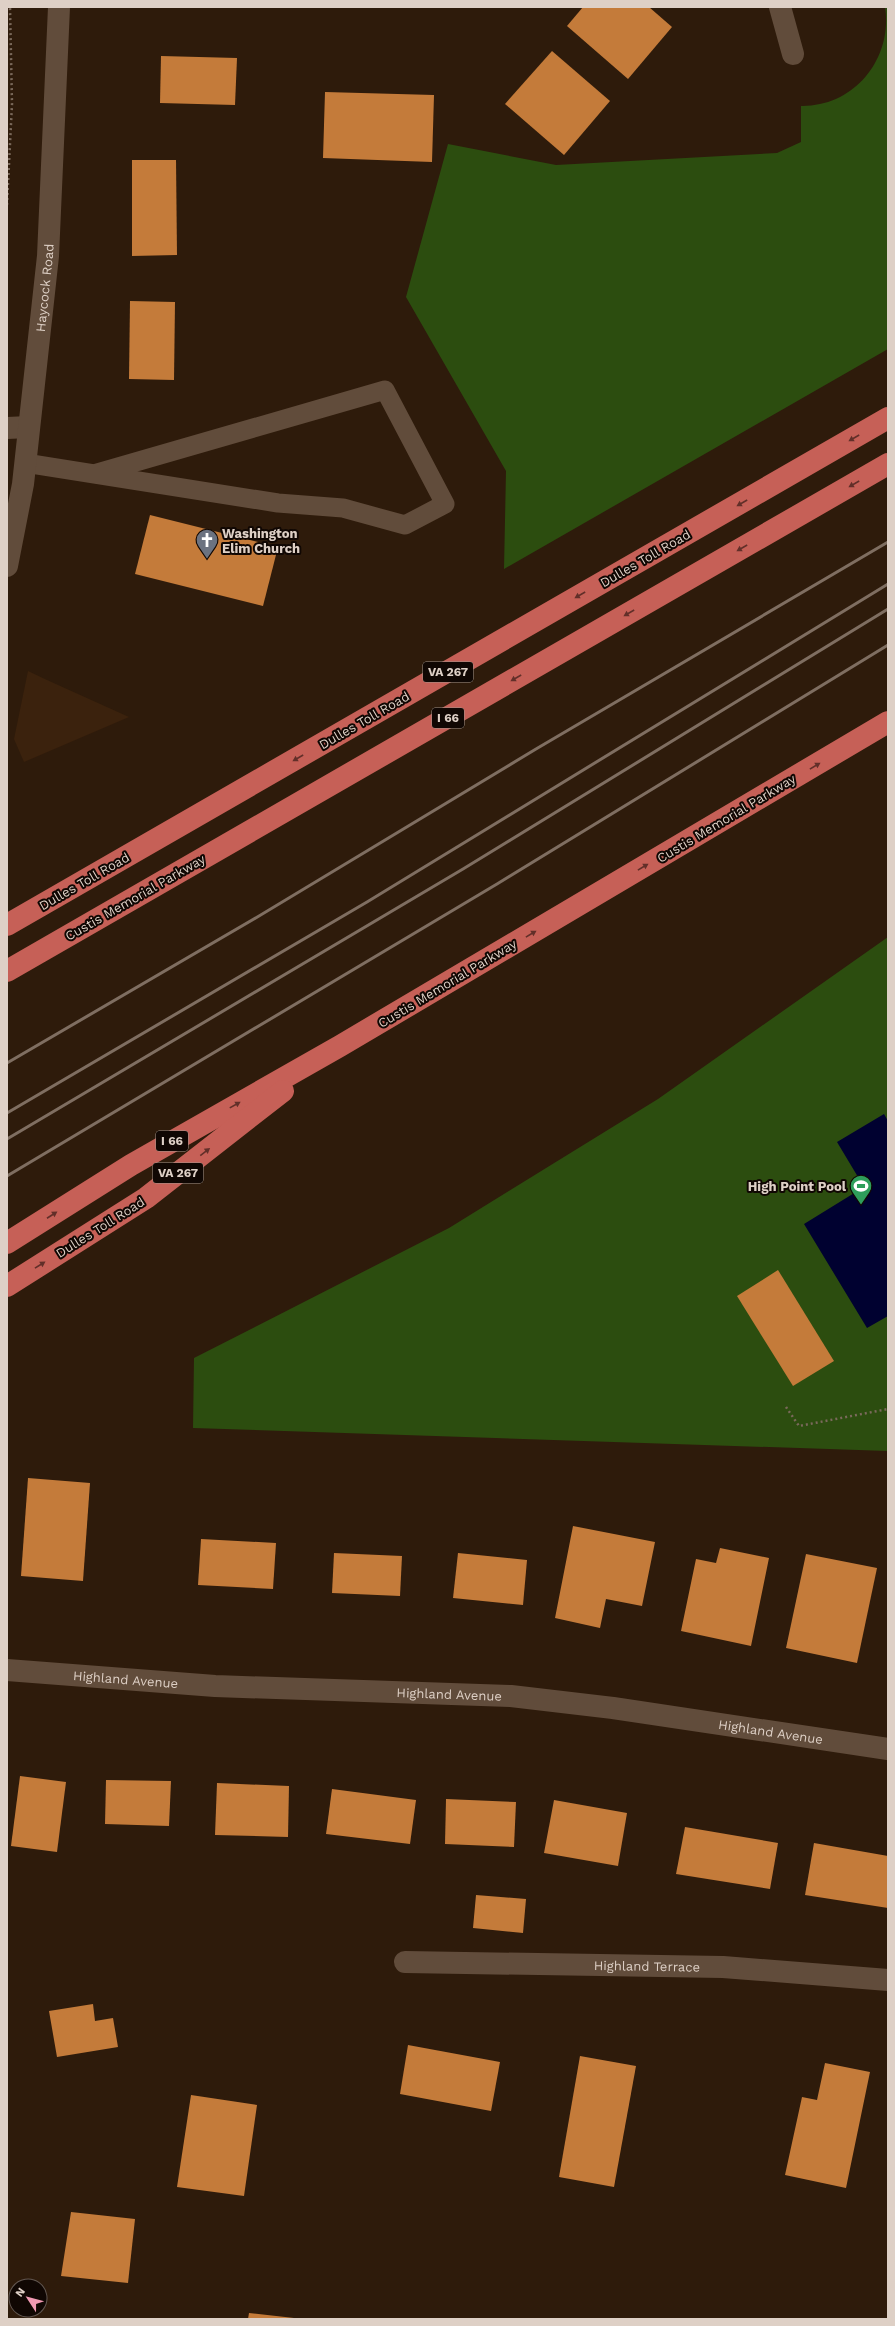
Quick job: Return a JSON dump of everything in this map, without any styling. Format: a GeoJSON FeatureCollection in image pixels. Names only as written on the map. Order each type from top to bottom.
{"type":"FeatureCollection","features":[{"type":"Feature","properties":{"kind":"highway","name":"Dulles Toll Road"},"geometry":{"type":"LineString","coordinates":[[7,925],[888,418]]}},
{"type":"Feature","properties":{"kind":"highway","name":"Custis Memorial Parkway"},"geometry":{"type":"LineString","coordinates":[[7,971],[888,464]]}},
{"type":"Feature","properties":{"kind":"highway","name":"Custis Memorial Parkway"},"geometry":{"type":"LineString","coordinates":[[7,1243],[131,1165],[340,1046],[888,722]]}},
{"type":"Feature","properties":{"kind":"highway","name":"Dulles Toll Road"},"geometry":{"type":"LineString","coordinates":[[7,1286],[146,1198],[340,1046]]}},
{"type":"Feature","properties":{"kind":"street","name":"Haycock Road"},"geometry":{"type":"LineString","coordinates":[[7,566],[23,484],[48,256],[59,7]]}},
{"type":"Feature","properties":{"kind":"street"},"geometry":{"type":"LineString","coordinates":[[780,7],[793,54]]}},
{"type":"Feature","properties":{"kind":"street"},"geometry":{"type":"LineString","coordinates":[[7,428],[29,426]]}},
{"type":"Feature","properties":{"kind":"street","name":"Highland Avenue"},"geometry":{"type":"LineString","coordinates":[[7,1670],[215,1686],[510,1696],[612,1708],[888,1749]]}},
{"type":"Feature","properties":{"kind":"street","name":"Highland Terrace"},"geometry":{"type":"LineString","coordinates":[[404,1962],[723,1967],[888,1980]]}},
{"type":"Feature","properties":{"kind":"lane"},"geometry":{"type":"LineString","coordinates":[[25,463],[94,474],[278,503],[343,508],[405,525],[445,504],[385,390],[94,474]]}},
{"type":"Feature","properties":{"kind":"path"},"geometry":{"type":"LineString","coordinates":[[7,206],[12,104],[10,7]]}},
{"type":"Feature","properties":{"kind":"path"},"geometry":{"type":"LineString","coordinates":[[786,1407],[799,1426],[888,1409]]}},
{"type":"Feature","properties":{"kind":"shaded area"},"geometry":{"type":"Polygon","coordinates":[[[28,671],[129,717],[24,762],[14,739],[28,671]]]}},
{"type":"Feature","properties":{"kind":"shaded area","name":"High Point Pool"},"geometry":{"type":"Polygon","coordinates":[[[884,1114],[888,1121],[888,1316],[867,1328],[804,1224],[864,1187],[837,1142],[884,1114]]]}},
{"type":"Feature","properties":{"kind":"green space"},"geometry":{"type":"Polygon","coordinates":[[[885,7],[888,7],[888,349],[504,569],[506,471],[406,297],[448,144],[556,165],[777,153],[801,142],[801,106],[820,104],[838,98],[853,89],[866,76],[876,61],[883,44],[886,26],[885,7]]]}},
{"type":"Feature","properties":{"kind":"green space"},"geometry":{"type":"Polygon","coordinates":[[[888,937],[888,1451],[193,1428],[194,1358],[449,1228],[658,1099],[888,937]]]}},
{"type":"Feature","properties":{"kind":"building"},"geometry":{"type":"Polygon","coordinates":[[[583,7],[649,7],[672,27],[628,79],[567,26],[583,7]]]}},
{"type":"Feature","properties":{"kind":"building"},"geometry":{"type":"Polygon","coordinates":[[[552,51],[610,101],[564,155],[505,104],[552,51]]]}},
{"type":"Feature","properties":{"kind":"building"},"geometry":{"type":"Polygon","coordinates":[[[161,56],[237,58],[235,105],[160,103],[161,56]]]}},
{"type":"Feature","properties":{"kind":"building"},"geometry":{"type":"Polygon","coordinates":[[[325,92],[434,95],[432,162],[323,158],[325,92]]]}},
{"type":"Feature","properties":{"kind":"building"},"geometry":{"type":"Polygon","coordinates":[[[132,160],[176,160],[177,255],[132,256],[132,160]]]}},
{"type":"Feature","properties":{"kind":"building"},"geometry":{"type":"Polygon","coordinates":[[[130,301],[175,302],[174,380],[129,379],[130,301]]]}},
{"type":"Feature","properties":{"kind":"building","name":"Washington Elim Church"},"geometry":{"type":"Polygon","coordinates":[[[150,515],[278,547],[263,606],[135,574],[150,515]]]}},
{"type":"Feature","properties":{"kind":"building"},"geometry":{"type":"Polygon","coordinates":[[[778,1270],[834,1361],[793,1386],[737,1296],[778,1270]]]}},
{"type":"Feature","properties":{"kind":"building"},"geometry":{"type":"Polygon","coordinates":[[[28,1478],[90,1483],[83,1581],[21,1576],[28,1478]]]}},
{"type":"Feature","properties":{"kind":"building"},"geometry":{"type":"Polygon","coordinates":[[[573,1526],[655,1542],[642,1606],[606,1599],[600,1628],[555,1618],[573,1526]]]}},
{"type":"Feature","properties":{"kind":"building"},"geometry":{"type":"Polygon","coordinates":[[[201,1539],[276,1543],[273,1589],[198,1585],[201,1539]]]}},
{"type":"Feature","properties":{"kind":"building"},"geometry":{"type":"Polygon","coordinates":[[[720,1548],[769,1558],[751,1646],[681,1631],[696,1559],[716,1563],[720,1548]]]}},
{"type":"Feature","properties":{"kind":"building"},"geometry":{"type":"Polygon","coordinates":[[[334,1553],[402,1556],[400,1596],[332,1593],[334,1553]]]}},
{"type":"Feature","properties":{"kind":"building"},"geometry":{"type":"Polygon","coordinates":[[[458,1553],[527,1560],[523,1605],[453,1598],[458,1553]]]}},
{"type":"Feature","properties":{"kind":"building"},"geometry":{"type":"Polygon","coordinates":[[[806,1554],[877,1568],[857,1663],[786,1648],[806,1554]]]}},
{"type":"Feature","properties":{"kind":"building"},"geometry":{"type":"Polygon","coordinates":[[[20,1776],[66,1782],[57,1852],[11,1846],[20,1776]]]}},
{"type":"Feature","properties":{"kind":"building"},"geometry":{"type":"Polygon","coordinates":[[[106,1780],[171,1781],[169,1826],[105,1824],[106,1780]]]}},
{"type":"Feature","properties":{"kind":"building"},"geometry":{"type":"Polygon","coordinates":[[[217,1783],[289,1786],[288,1837],[215,1835],[217,1783]]]}},
{"type":"Feature","properties":{"kind":"building"},"geometry":{"type":"Polygon","coordinates":[[[332,1789],[416,1800],[410,1844],[326,1834],[332,1789]]]}},
{"type":"Feature","properties":{"kind":"building"},"geometry":{"type":"Polygon","coordinates":[[[446,1799],[516,1802],[514,1847],[445,1844],[446,1799]]]}},
{"type":"Feature","properties":{"kind":"building"},"geometry":{"type":"Polygon","coordinates":[[[554,1800],[627,1813],[618,1866],[544,1853],[554,1800]]]}},
{"type":"Feature","properties":{"kind":"building"},"geometry":{"type":"Polygon","coordinates":[[[685,1827],[778,1843],[770,1889],[676,1874],[685,1827]]]}},
{"type":"Feature","properties":{"kind":"building"},"geometry":{"type":"Polygon","coordinates":[[[814,1843],[888,1856],[888,1908],[805,1895],[814,1843]]]}},
{"type":"Feature","properties":{"kind":"building"},"geometry":{"type":"Polygon","coordinates":[[[476,1895],[526,1899],[523,1933],[473,1928],[476,1895]]]}},
{"type":"Feature","properties":{"kind":"building"},"geometry":{"type":"Polygon","coordinates":[[[93,2004],[95,2021],[113,2018],[118,2047],[57,2057],[49,2011],[93,2004]]]}},
{"type":"Feature","properties":{"kind":"building"},"geometry":{"type":"Polygon","coordinates":[[[408,2045],[500,2062],[491,2111],[400,2094],[408,2045]]]}},
{"type":"Feature","properties":{"kind":"building"},"geometry":{"type":"Polygon","coordinates":[[[580,2056],[636,2066],[614,2187],[559,2177],[580,2056]]]}},
{"type":"Feature","properties":{"kind":"building"},"geometry":{"type":"Polygon","coordinates":[[[825,2063],[870,2072],[846,2188],[785,2175],[802,2097],[817,2100],[825,2063]]]}},
{"type":"Feature","properties":{"kind":"building"},"geometry":{"type":"Polygon","coordinates":[[[191,2095],[257,2105],[244,2196],[177,2187],[191,2095]]]}},
{"type":"Feature","properties":{"kind":"building"},"geometry":{"type":"Polygon","coordinates":[[[71,2212],[135,2219],[128,2283],[61,2276],[71,2212]]]}},
{"type":"Feature","properties":{"kind":"building"},"geometry":{"type":"Polygon","coordinates":[[[249,2313],[294,2318],[294,2319],[248,2319],[249,2313]]]}},
{"type":"Feature","properties":{"kind":"railway"},"geometry":{"type":"LineString","coordinates":[[7,1063],[259,916],[536,749],[888,542]]}},
{"type":"Feature","properties":{"kind":"railway"},"geometry":{"type":"LineString","coordinates":[[7,1113],[367,902],[888,584]]}},
{"type":"Feature","properties":{"kind":"railway"},"geometry":{"type":"LineString","coordinates":[[7,1139],[463,869],[888,609]]}},
{"type":"Feature","properties":{"kind":"railway"},"geometry":{"type":"LineString","coordinates":[[7,1176],[497,884],[888,645]]}},
{"type":"Feature","properties":{"kind":"place","name":"Washington Elim Church"},"geometry":{"type":"Point","coordinates":[207,560]}},
{"type":"Feature","properties":{"kind":"place","name":"High Point Pool"},"geometry":{"type":"Point","coordinates":[861,1206]}}]}
